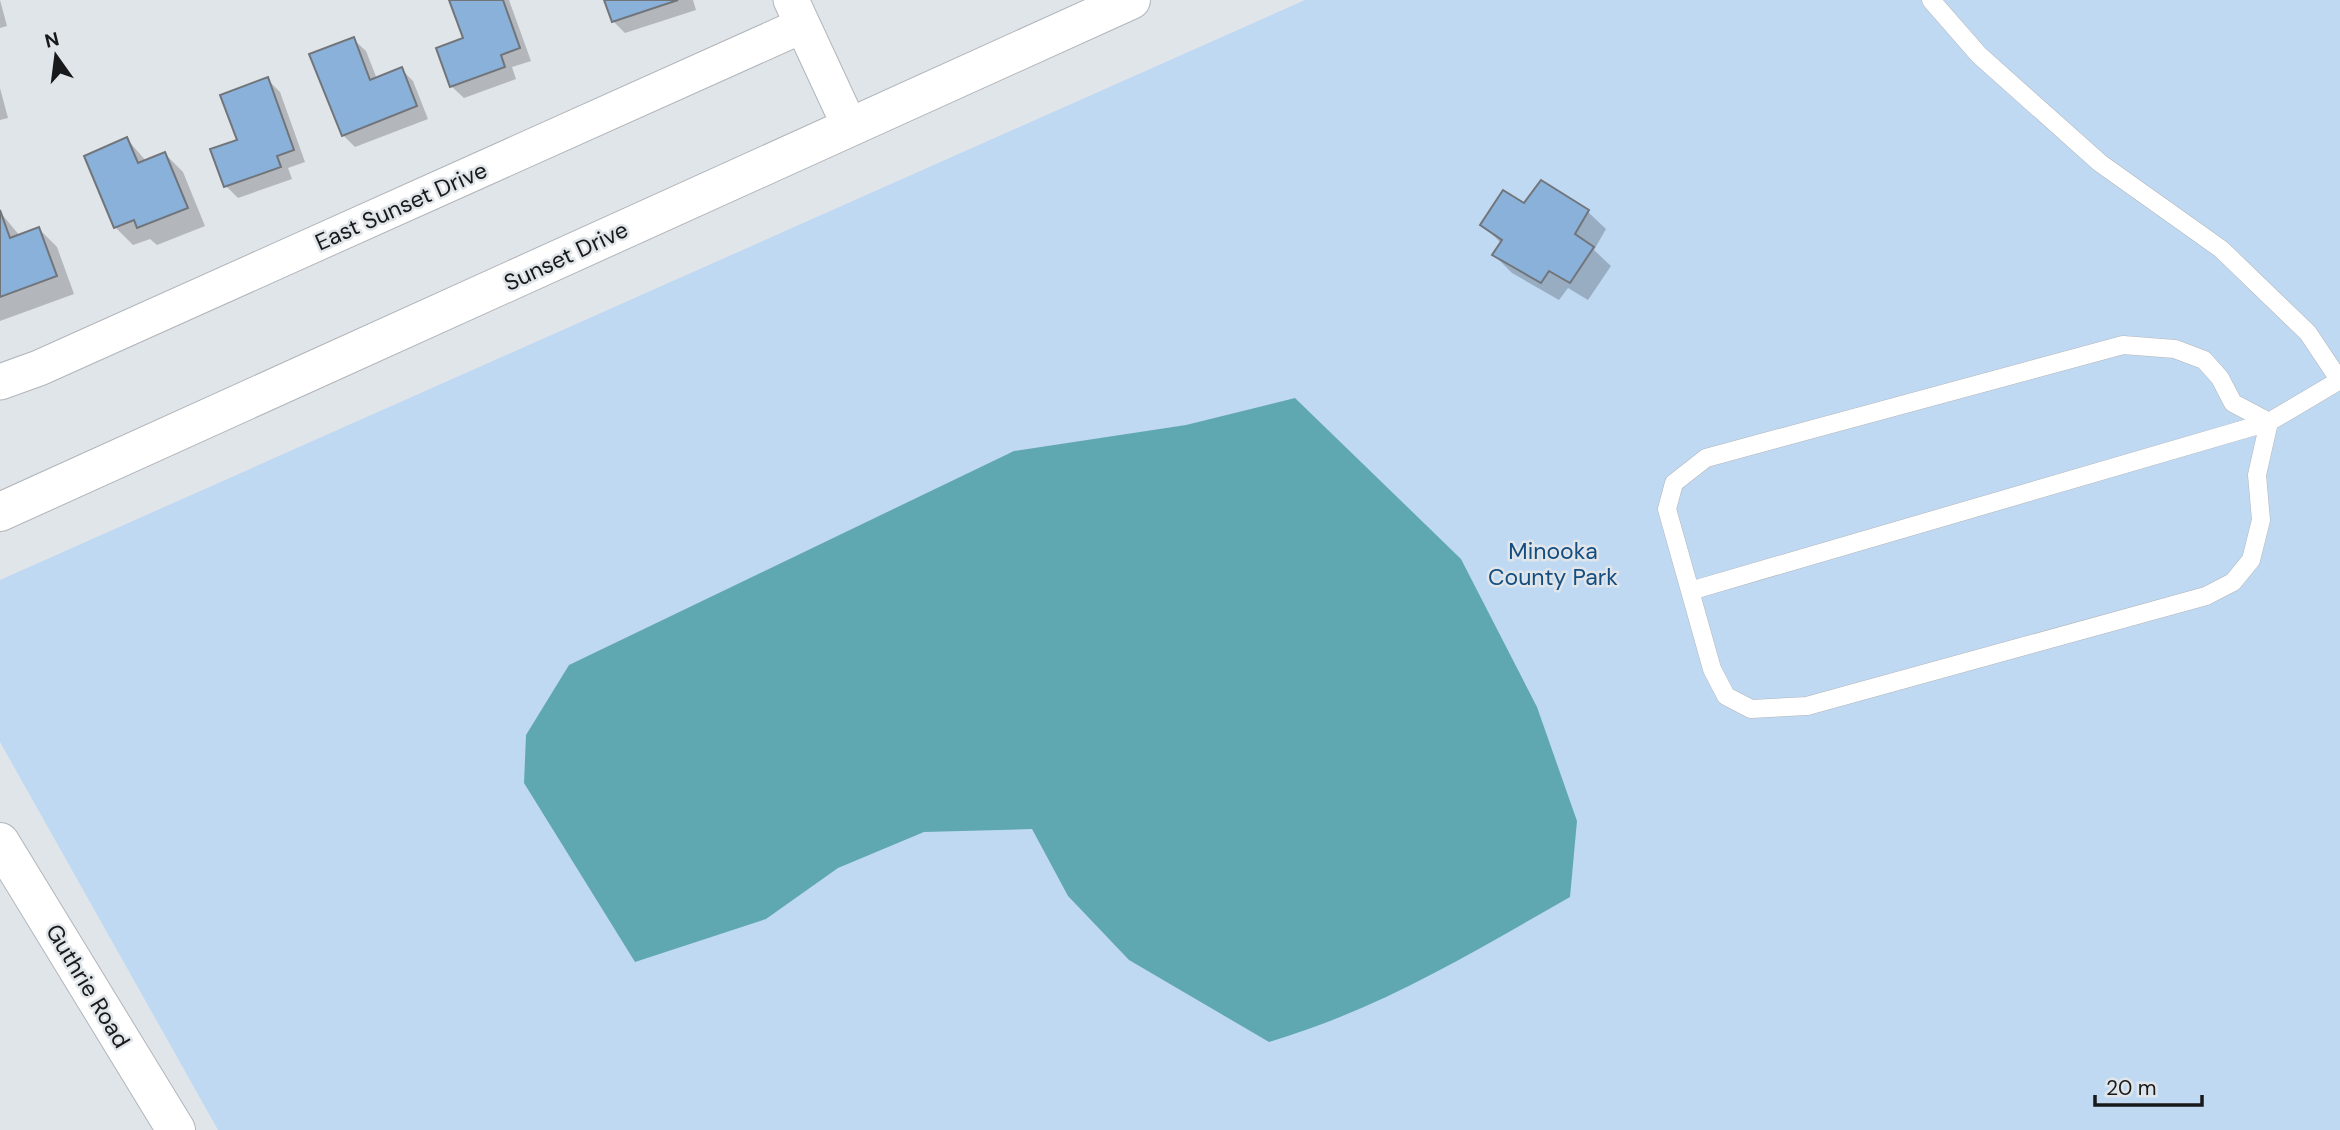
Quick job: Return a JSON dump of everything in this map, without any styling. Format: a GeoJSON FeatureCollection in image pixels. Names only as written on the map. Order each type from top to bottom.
{"type":"FeatureCollection","features":[{"type":"Feature","properties":{"kind":"street","name":"Sunset Drive"},"geometry":{"type":"LineString","coordinates":[[0,512],[1131,0]]}},
{"type":"Feature","properties":{"kind":"street"},"geometry":{"type":"LineString","coordinates":[[796,13],[850,127]]}},
{"type":"Feature","properties":{"kind":"street","name":"East Sunset Drive"},"geometry":{"type":"LineString","coordinates":[[0,382],[39,368],[796,13]]}},
{"type":"Feature","properties":{"kind":"street","name":"Guthrie Road"},"geometry":{"type":"LineString","coordinates":[[0,842],[176,1130]]}},
{"type":"Feature","properties":{"kind":"lane"},"geometry":{"type":"LineString","coordinates":[[1689,591],[2269,422],[2340,380],[2308,333],[2221,249],[2100,163],[1979,55],[1931,0]]}},
{"type":"Feature","properties":{"kind":"lane"},"geometry":{"type":"LineString","coordinates":[[2123,345],[2175,349],[2204,360],[2220,378],[2233,403],[2269,422],[2257,475],[2261,520],[2251,560],[2233,582],[2206,596],[1807,706],[1751,709],[1726,696],[1712,669],[1667,509],[1674,483],[1706,458],[2123,345]]}},
{"type":"Feature","properties":{"kind":"green space","name":"Minooka County Park"},"geometry":{"type":"Polygon","coordinates":[[[1305,0],[2340,0],[2340,1130],[218,1130],[0,742],[0,580],[1305,0]]]}},
{"type":"Feature","properties":{"kind":"shaded area"},"geometry":{"type":"Polygon","coordinates":[[[1295,398],[1461,559],[1537,707],[1577,821],[1570,897],[1387,997],[1310,1029],[1269,1042],[1129,960],[1068,896],[1032,829],[924,832],[838,868],[766,919],[635,962],[524,783],[526,735],[569,665],[1014,451],[1186,425],[1295,398]]]}},
{"type":"Feature","properties":{"kind":"building"},"geometry":{"type":"Polygon","coordinates":[[[449,0],[503,0],[520,48],[501,55],[505,67],[450,87],[436,48],[463,38],[449,0]]]}},
{"type":"Feature","properties":{"kind":"building"},"geometry":{"type":"Polygon","coordinates":[[[604,0],[678,0],[612,22],[604,0]]]}},
{"type":"Feature","properties":{"kind":"building"},"geometry":{"type":"Polygon","coordinates":[[[354,37],[370,80],[402,67],[417,106],[342,136],[309,54],[354,37]]]}},
{"type":"Feature","properties":{"kind":"building"},"geometry":{"type":"Polygon","coordinates":[[[268,77],[294,150],[277,156],[281,167],[224,187],[210,149],[237,140],[220,95],[268,77]]]}},
{"type":"Feature","properties":{"kind":"building"},"geometry":{"type":"Polygon","coordinates":[[[127,137],[138,163],[165,152],[188,208],[137,228],[134,220],[114,228],[84,156],[127,137]]]}},
{"type":"Feature","properties":{"kind":"building"},"geometry":{"type":"Polygon","coordinates":[[[1541,180],[1589,210],[1575,234],[1594,247],[1570,283],[1549,271],[1541,283],[1492,255],[1502,240],[1480,225],[1503,190],[1524,203],[1541,180]]]}},
{"type":"Feature","properties":{"kind":"building"},"geometry":{"type":"Polygon","coordinates":[[[0,210],[10,238],[39,227],[57,276],[0,297],[0,210]]]}}]}
